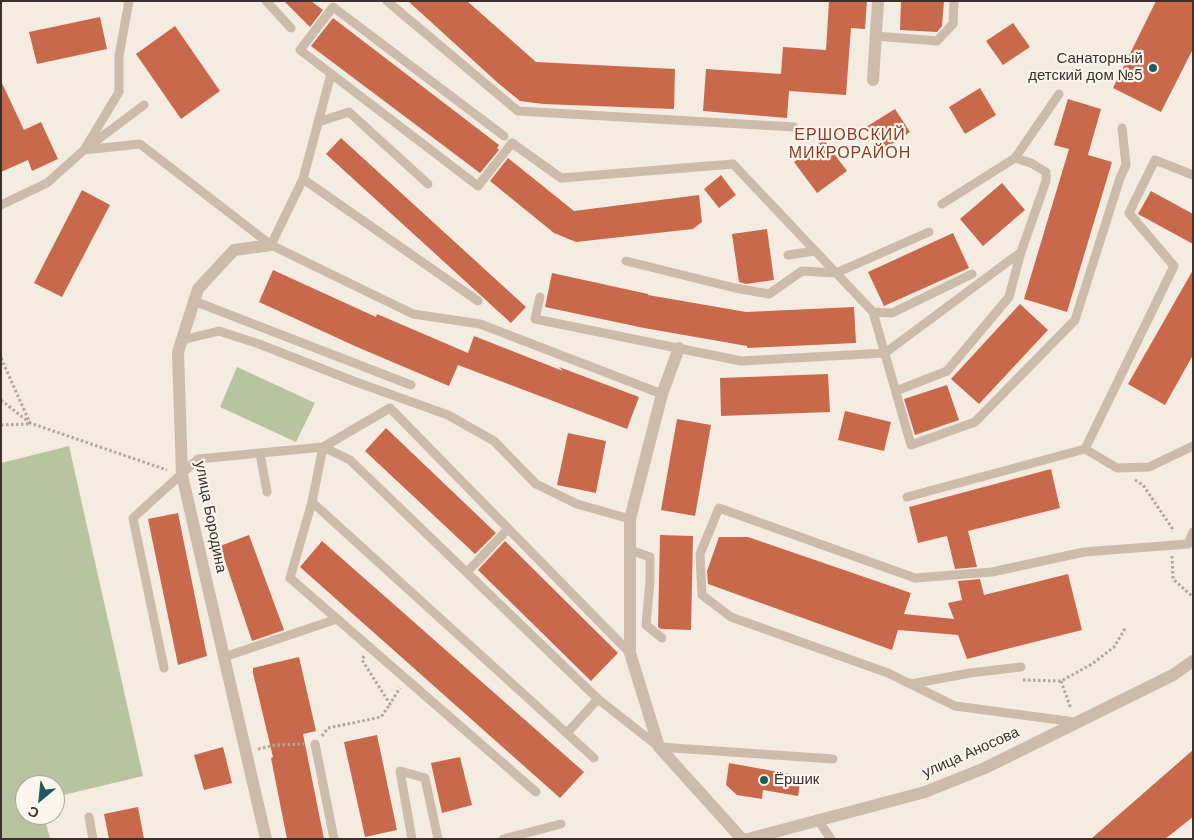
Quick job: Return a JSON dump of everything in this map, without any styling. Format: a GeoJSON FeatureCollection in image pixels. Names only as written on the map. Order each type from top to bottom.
{"type":"FeatureCollection","features":[{"type":"Feature","properties":{"kind":"street"},"geometry":{"type":"LineString","coordinates":[[873,80],[878,1]]}},
{"type":"Feature","properties":{"kind":"street","name":"улица Бородина"},"geometry":{"type":"LineString","coordinates":[[266,839],[182,475],[178,352],[198,289],[234,250],[270,245]]}},
{"type":"Feature","properties":{"kind":"street"},"geometry":{"type":"LineString","coordinates":[[679,348],[662,394],[630,519],[630,653],[659,746],[742,839]]}},
{"type":"Feature","properties":{"kind":"street","name":"улица Аносова"},"geometry":{"type":"LineString","coordinates":[[748,839],[821,823],[924,792],[984,768],[1074,717],[1173,675],[1193,661]]}},
{"type":"Feature","properties":{"kind":"lane"},"geometry":{"type":"LineString","coordinates":[[84,150],[119,92],[119,56],[129,1]]}},
{"type":"Feature","properties":{"kind":"lane"},"geometry":{"type":"LineString","coordinates":[[266,1],[291,28]]}},
{"type":"Feature","properties":{"kind":"lane"},"geometry":{"type":"LineString","coordinates":[[387,1],[518,111],[794,126]]}},
{"type":"Feature","properties":{"kind":"lane"},"geometry":{"type":"LineString","coordinates":[[876,36],[937,41],[953,24],[954,1]]}},
{"type":"Feature","properties":{"kind":"lane"},"geometry":{"type":"LineString","coordinates":[[504,136],[334,7],[300,50],[478,186],[512,143],[561,178],[732,164],[873,312],[911,445],[975,422],[1075,320],[1120,178],[1126,165],[1122,128]]}},
{"type":"Feature","properties":{"kind":"lane"},"geometry":{"type":"LineString","coordinates":[[270,245],[303,178],[331,74]]}},
{"type":"Feature","properties":{"kind":"lane"},"geometry":{"type":"LineString","coordinates":[[942,204],[1015,158],[1059,94]]}},
{"type":"Feature","properties":{"kind":"lane"},"geometry":{"type":"LineString","coordinates":[[1,205],[47,184],[84,150],[144,106]]}},
{"type":"Feature","properties":{"kind":"lane"},"geometry":{"type":"LineString","coordinates":[[318,122],[348,112],[428,184]]}},
{"type":"Feature","properties":{"kind":"lane"},"geometry":{"type":"LineString","coordinates":[[84,150],[140,144],[270,245],[413,314],[480,324],[662,394]]}},
{"type":"Feature","properties":{"kind":"lane"},"geometry":{"type":"LineString","coordinates":[[896,391],[947,371],[1009,297],[1021,252],[1046,181],[1046,172],[1031,163],[1015,158]]}},
{"type":"Feature","properties":{"kind":"lane"},"geometry":{"type":"LineString","coordinates":[[1085,450],[1174,266],[1129,213],[1155,160],[1193,175]]}},
{"type":"Feature","properties":{"kind":"lane"},"geometry":{"type":"LineString","coordinates":[[303,178],[478,301]]}},
{"type":"Feature","properties":{"kind":"lane"},"geometry":{"type":"LineString","coordinates":[[626,261],[735,288],[769,294],[802,271],[836,273],[929,232]]}},
{"type":"Feature","properties":{"kind":"lane"},"geometry":{"type":"LineString","coordinates":[[788,255],[815,251]]}},
{"type":"Feature","properties":{"kind":"lane"},"geometry":{"type":"LineString","coordinates":[[540,298],[535,319],[741,361],[885,353],[1021,252]]}},
{"type":"Feature","properties":{"kind":"lane"},"geometry":{"type":"LineString","coordinates":[[873,312],[892,313],[972,274]]}},
{"type":"Feature","properties":{"kind":"lane"},"geometry":{"type":"LineString","coordinates":[[194,301],[411,385]]}},
{"type":"Feature","properties":{"kind":"lane"},"geometry":{"type":"LineString","coordinates":[[182,340],[219,331],[448,415],[494,441],[536,484],[577,504],[630,519]]}},
{"type":"Feature","properties":{"kind":"lane"},"geometry":{"type":"LineString","coordinates":[[164,668],[133,518],[198,459],[323,447],[390,408],[630,653]]}},
{"type":"Feature","properties":{"kind":"lane"},"geometry":{"type":"LineString","coordinates":[[907,497],[1085,450],[1117,468],[1149,467],[1193,446]]}},
{"type":"Feature","properties":{"kind":"lane"},"geometry":{"type":"LineString","coordinates":[[323,447],[312,502],[290,578],[536,792]]}},
{"type":"Feature","properties":{"kind":"lane"},"geometry":{"type":"LineString","coordinates":[[323,447],[350,460],[598,699],[659,746],[833,759]]}},
{"type":"Feature","properties":{"kind":"lane"},"geometry":{"type":"LineString","coordinates":[[260,453],[266,492]]}},
{"type":"Feature","properties":{"kind":"lane"},"geometry":{"type":"LineString","coordinates":[[312,502],[594,758]]}},
{"type":"Feature","properties":{"kind":"lane"},"geometry":{"type":"LineString","coordinates":[[1074,717],[955,706],[888,673],[731,617],[702,595],[700,554],[719,508],[915,578],[992,572],[1084,552],[1188,544],[1193,532]]}},
{"type":"Feature","properties":{"kind":"lane"},"geometry":{"type":"LineString","coordinates":[[467,572],[508,529]]}},
{"type":"Feature","properties":{"kind":"lane"},"geometry":{"type":"LineString","coordinates":[[630,550],[650,557],[646,625],[662,638]]}},
{"type":"Feature","properties":{"kind":"lane"},"geometry":{"type":"LineString","coordinates":[[224,658],[337,619]]}},
{"type":"Feature","properties":{"kind":"lane"},"geometry":{"type":"LineString","coordinates":[[910,684],[970,673],[1022,667]]}},
{"type":"Feature","properties":{"kind":"lane"},"geometry":{"type":"LineString","coordinates":[[566,732],[598,699]]}},
{"type":"Feature","properties":{"kind":"lane"},"geometry":{"type":"LineString","coordinates":[[314,744],[334,839]]}},
{"type":"Feature","properties":{"kind":"lane"},"geometry":{"type":"LineString","coordinates":[[412,839],[400,772],[425,778],[438,839]]}},
{"type":"Feature","properties":{"kind":"lane"},"geometry":{"type":"LineString","coordinates":[[89,817],[93,839]]}},
{"type":"Feature","properties":{"kind":"lane"},"geometry":{"type":"LineString","coordinates":[[821,823],[827,839]]}},
{"type":"Feature","properties":{"kind":"lane"},"geometry":{"type":"LineString","coordinates":[[821,823],[831,839]]}},
{"type":"Feature","properties":{"kind":"lane"},"geometry":{"type":"LineString","coordinates":[[503,839],[561,824]]}},
{"type":"Feature","properties":{"kind":"path"},"geometry":{"type":"LineString","coordinates":[[1,358],[30,424]]}},
{"type":"Feature","properties":{"kind":"path"},"geometry":{"type":"LineString","coordinates":[[1,400],[30,424]]}},
{"type":"Feature","properties":{"kind":"path"},"geometry":{"type":"LineString","coordinates":[[1,425],[30,424],[182,475]]}},
{"type":"Feature","properties":{"kind":"path"},"geometry":{"type":"LineString","coordinates":[[1135,480],[1143,485],[1172,528],[1172,537]]}},
{"type":"Feature","properties":{"kind":"path"},"geometry":{"type":"LineString","coordinates":[[1172,554],[1173,579],[1193,597]]}},
{"type":"Feature","properties":{"kind":"path"},"geometry":{"type":"LineString","coordinates":[[1004,669],[1025,681],[1062,681],[1092,664],[1114,647],[1126,627]]}},
{"type":"Feature","properties":{"kind":"path"},"geometry":{"type":"LineString","coordinates":[[369,647],[362,660],[390,704]]}},
{"type":"Feature","properties":{"kind":"path"},"geometry":{"type":"LineString","coordinates":[[275,745],[314,744],[328,728],[381,717],[405,678]]}},
{"type":"Feature","properties":{"kind":"path"},"geometry":{"type":"LineString","coordinates":[[1062,681],[1074,717]]}},
{"type":"Feature","properties":{"kind":"green space"},"geometry":{"type":"Polygon","coordinates":[[[237,367],[315,403],[296,442],[220,407],[237,367]]]}},
{"type":"Feature","properties":{"kind":"green space"},"geometry":{"type":"Polygon","coordinates":[[[69,446],[143,776],[65,795],[65,775],[15,775],[15,825],[46,825],[50,839],[1,839],[1,463],[69,446]]]}},
{"type":"Feature","properties":{"kind":"building"},"geometry":{"type":"Polygon","coordinates":[[[284,1],[311,1],[323,10],[310,27],[284,1]]]}},
{"type":"Feature","properties":{"kind":"building"},"geometry":{"type":"Polygon","coordinates":[[[408,1],[467,1],[536,62],[675,69],[674,109],[543,104],[520,101],[408,1]]]}},
{"type":"Feature","properties":{"kind":"building"},"geometry":{"type":"Polygon","coordinates":[[[829,1],[867,1],[865,29],[851,28],[846,95],[789,91],[787,118],[703,111],[706,69],[781,74],[783,47],[826,50],[829,1]]]}},
{"type":"Feature","properties":{"kind":"building"},"geometry":{"type":"Polygon","coordinates":[[[901,1],[944,1],[942,26],[937,32],[900,30],[901,1]]]}},
{"type":"Feature","properties":{"kind":"building","name":"Санаторный детский дом №5"},"geometry":{"type":"Polygon","coordinates":[[[1156,1],[1193,1],[1193,49],[1161,112],[1113,88],[1156,1]]]}},
{"type":"Feature","properties":{"kind":"building"},"geometry":{"type":"Polygon","coordinates":[[[100,17],[107,49],[37,64],[29,32],[100,17]]]}},
{"type":"Feature","properties":{"kind":"building"},"geometry":{"type":"Polygon","coordinates":[[[333,18],[499,145],[497,148],[499,150],[480,173],[311,46],[333,18]]]}},
{"type":"Feature","properties":{"kind":"building"},"geometry":{"type":"Polygon","coordinates":[[[1013,23],[1030,47],[1003,65],[986,41],[1013,23]]]}},
{"type":"Feature","properties":{"kind":"building"},"geometry":{"type":"Polygon","coordinates":[[[175,26],[220,91],[181,119],[136,54],[175,26]]]}},
{"type":"Feature","properties":{"kind":"building"},"geometry":{"type":"Polygon","coordinates":[[[1,81],[24,130],[41,122],[58,159],[32,171],[28,160],[1,172],[1,81]]]}},
{"type":"Feature","properties":{"kind":"building"},"geometry":{"type":"Polygon","coordinates":[[[980,88],[996,115],[965,134],[949,107],[980,88]]]}},
{"type":"Feature","properties":{"kind":"building"},"geometry":{"type":"Polygon","coordinates":[[[1068,99],[1101,109],[1088,155],[1112,162],[1067,312],[1024,299],[1069,149],[1054,145],[1068,99]]]}},
{"type":"Feature","properties":{"kind":"building"},"geometry":{"type":"Polygon","coordinates":[[[895,109],[910,132],[881,151],[866,127],[895,109]]]}},
{"type":"Feature","properties":{"kind":"building"},"geometry":{"type":"Polygon","coordinates":[[[341,138],[526,307],[511,323],[326,154],[341,138]]]}},
{"type":"Feature","properties":{"kind":"building"},"geometry":{"type":"Polygon","coordinates":[[[824,140],[847,171],[817,193],[794,162],[824,140]]]}},
{"type":"Feature","properties":{"kind":"building"},"geometry":{"type":"Polygon","coordinates":[[[508,158],[574,211],[699,195],[702,222],[693,229],[576,242],[554,233],[490,181],[508,158]]]}},
{"type":"Feature","properties":{"kind":"building"},"geometry":{"type":"Polygon","coordinates":[[[721,175],[736,195],[719,208],[704,189],[721,175]]]}},
{"type":"Feature","properties":{"kind":"building"},"geometry":{"type":"Polygon","coordinates":[[[1002,183],[1025,210],[983,246],[960,219],[1002,183]]]}},
{"type":"Feature","properties":{"kind":"building"},"geometry":{"type":"Polygon","coordinates":[[[82,190],[110,205],[62,297],[34,283],[82,190]]]}},
{"type":"Feature","properties":{"kind":"building"},"geometry":{"type":"Polygon","coordinates":[[[1151,191],[1193,214],[1193,244],[1138,214],[1151,191]]]}},
{"type":"Feature","properties":{"kind":"building"},"geometry":{"type":"Polygon","coordinates":[[[767,229],[774,280],[746,284],[739,282],[732,234],[767,229]]]}},
{"type":"Feature","properties":{"kind":"building"},"geometry":{"type":"Polygon","coordinates":[[[953,233],[969,268],[884,306],[868,272],[953,233]]]}},
{"type":"Feature","properties":{"kind":"building"},"geometry":{"type":"Polygon","coordinates":[[[273,270],[376,317],[377,314],[468,353],[474,336],[563,371],[559,367],[639,397],[627,429],[458,365],[449,386],[357,347],[259,302],[273,270]]]}},
{"type":"Feature","properties":{"kind":"building"},"geometry":{"type":"Polygon","coordinates":[[[1193,270],[1193,355],[1165,405],[1128,384],[1193,270]]]}},
{"type":"Feature","properties":{"kind":"building"},"geometry":{"type":"Polygon","coordinates":[[[552,273],[648,295],[746,312],[854,307],[856,343],[747,348],[747,346],[644,328],[545,307],[552,273]]]}},
{"type":"Feature","properties":{"kind":"building"},"geometry":{"type":"Polygon","coordinates":[[[1020,304],[1048,330],[979,404],[951,379],[1020,304]]]}},
{"type":"Feature","properties":{"kind":"building"},"geometry":{"type":"Polygon","coordinates":[[[828,374],[830,412],[721,416],[720,378],[828,374]]]}},
{"type":"Feature","properties":{"kind":"building"},"geometry":{"type":"Polygon","coordinates":[[[947,385],[959,420],[915,435],[904,399],[947,385]]]}},
{"type":"Feature","properties":{"kind":"building"},"geometry":{"type":"Polygon","coordinates":[[[845,411],[891,422],[884,451],[838,440],[845,411]]]}},
{"type":"Feature","properties":{"kind":"building"},"geometry":{"type":"Polygon","coordinates":[[[677,419],[711,425],[695,516],[661,510],[677,419]]]}},
{"type":"Feature","properties":{"kind":"building"},"geometry":{"type":"Polygon","coordinates":[[[386,428],[496,533],[475,554],[365,451],[386,428]]]}},
{"type":"Feature","properties":{"kind":"building"},"geometry":{"type":"Polygon","coordinates":[[[568,433],[606,441],[596,493],[557,485],[568,433]]]}},
{"type":"Feature","properties":{"kind":"building"},"geometry":{"type":"Polygon","coordinates":[[[1051,469],[1060,508],[968,531],[977,567],[955,569],[947,536],[918,543],[909,507],[1051,469]]]}},
{"type":"Feature","properties":{"kind":"building"},"geometry":{"type":"Polygon","coordinates":[[[178,513],[207,656],[178,665],[148,519],[178,513]]]}},
{"type":"Feature","properties":{"kind":"building"},"geometry":{"type":"Polygon","coordinates":[[[249,535],[284,630],[252,641],[220,546],[249,535]]]}},
{"type":"Feature","properties":{"kind":"building"},"geometry":{"type":"Polygon","coordinates":[[[660,535],[693,536],[691,630],[661,629],[658,627],[660,535]]]}},
{"type":"Feature","properties":{"kind":"building"},"geometry":{"type":"Polygon","coordinates":[[[719,537],[748,537],[911,593],[904,614],[954,619],[948,603],[962,600],[958,581],[980,579],[984,595],[1068,574],[1082,630],[967,659],[958,635],[898,630],[892,650],[708,584],[707,571],[719,537]]]}},
{"type":"Feature","properties":{"kind":"building"},"geometry":{"type":"Polygon","coordinates":[[[322,541],[584,772],[560,798],[300,567],[322,541]]]}},
{"type":"Feature","properties":{"kind":"building"},"geometry":{"type":"Polygon","coordinates":[[[505,541],[618,653],[591,681],[478,570],[505,541]]]}},
{"type":"Feature","properties":{"kind":"building"},"geometry":{"type":"Polygon","coordinates":[[[299,657],[316,731],[303,734],[324,839],[287,839],[271,758],[273,757],[253,673],[253,668],[299,657]]]}},
{"type":"Feature","properties":{"kind":"building"},"geometry":{"type":"Polygon","coordinates":[[[377,735],[397,830],[365,837],[344,742],[377,735]]]}},
{"type":"Feature","properties":{"kind":"building"},"geometry":{"type":"Polygon","coordinates":[[[223,747],[232,783],[204,790],[194,755],[223,747]]]}},
{"type":"Feature","properties":{"kind":"building"},"geometry":{"type":"Polygon","coordinates":[[[1193,750],[1193,817],[1165,839],[1091,839],[1193,750]]]}},
{"type":"Feature","properties":{"kind":"building"},"geometry":{"type":"Polygon","coordinates":[[[460,757],[472,805],[442,813],[431,763],[460,757]]]}},
{"type":"Feature","properties":{"kind":"building","name":"Ёршик"},"geometry":{"type":"Polygon","coordinates":[[[729,763],[801,776],[798,796],[763,790],[762,799],[737,795],[726,785],[729,763]]]}},
{"type":"Feature","properties":{"kind":"building"},"geometry":{"type":"Polygon","coordinates":[[[138,807],[144,839],[109,839],[104,814],[138,807]]]}},
{"type":"Feature","properties":{"kind":"place","name":"Санаторный детский дом №5"},"geometry":{"type":"Point","coordinates":[1153,68]}},
{"type":"Feature","properties":{"kind":"place","name":"Ёршик"},"geometry":{"type":"Point","coordinates":[764,780]}},
{"type":"Feature","properties":{"kind":"district","name":"ЕРШОВСКИЙ МИКРОРАЙОН"},"geometry":{"type":"Point","coordinates":[850,145]}}]}
